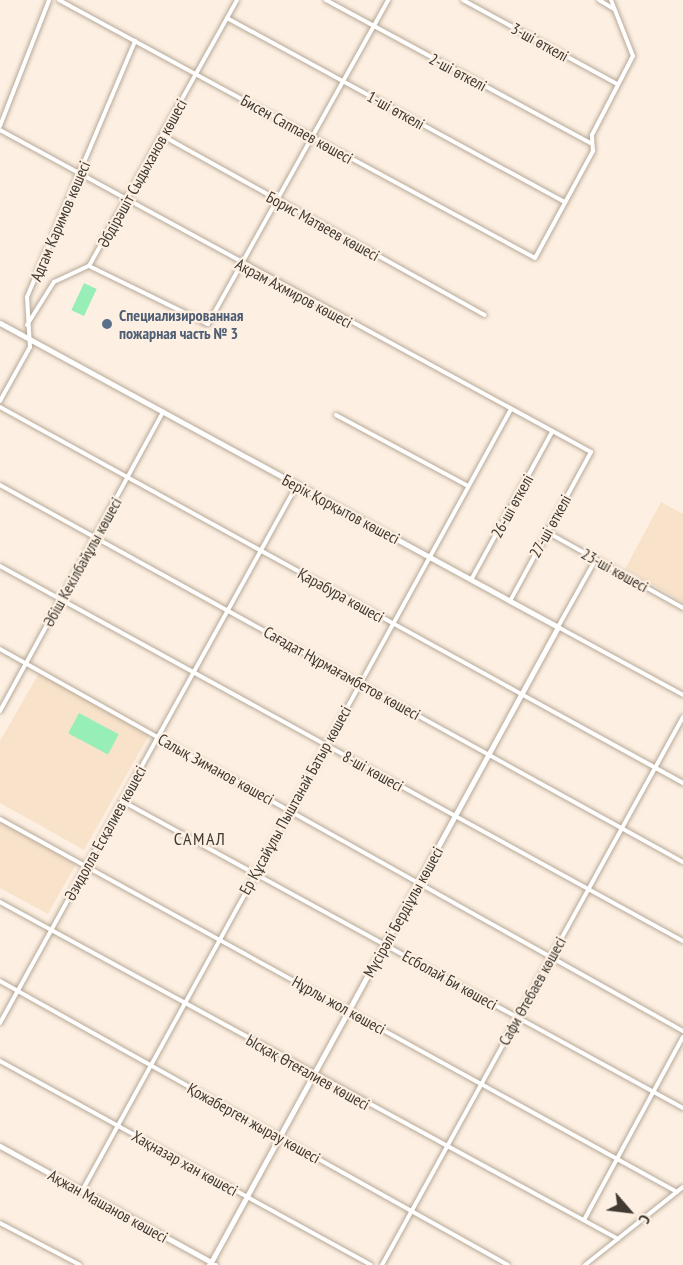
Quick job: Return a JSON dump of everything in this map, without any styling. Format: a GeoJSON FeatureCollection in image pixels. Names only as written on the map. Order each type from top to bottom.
{"type":"FeatureCollection","features":[{"type":"Feature","properties":{"kind":"street"},"geometry":{"type":"LineString","coordinates":[[0,128],[49,0]]}},
{"type":"Feature","properties":{"kind":"street","name":"Бисен Саппаев көшесі"},"geometry":{"type":"LineString","coordinates":[[59,0],[535,258],[565,202]]}},
{"type":"Feature","properties":{"kind":"street","name":"Әбдірәшіт Сыдыханов көшесі"},"geometry":{"type":"LineString","coordinates":[[27,325],[54,282],[89,266],[237,0]]}},
{"type":"Feature","properties":{"kind":"street","name":"2-ші өткелі"},"geometry":{"type":"LineString","coordinates":[[326,0],[591,144]]}},
{"type":"Feature","properties":{"kind":"street"},"geometry":{"type":"LineString","coordinates":[[89,266],[199,324],[212,321],[388,0]]}},
{"type":"Feature","properties":{"kind":"street","name":"3-ші өткелі"},"geometry":{"type":"LineString","coordinates":[[463,0],[617,84]]}},
{"type":"Feature","properties":{"kind":"street"},"geometry":{"type":"LineString","coordinates":[[599,0],[615,9]]}},
{"type":"Feature","properties":{"kind":"street"},"geometry":{"type":"LineString","coordinates":[[565,202],[593,151],[591,144],[633,48],[611,0]]}},
{"type":"Feature","properties":{"kind":"street","name":"1-ші өткелі"},"geometry":{"type":"LineString","coordinates":[[227,18],[565,202]]}},
{"type":"Feature","properties":{"kind":"street","name":"Адгам Каримов көшесі"},"geometry":{"type":"LineString","coordinates":[[0,401],[30,347],[27,297],[135,41]]}},
{"type":"Feature","properties":{"kind":"street"},"geometry":{"type":"LineString","coordinates":[[0,111],[4,115]]}},
{"type":"Feature","properties":{"kind":"street","name":"Акрам Ахмиров көшесі"},"geometry":{"type":"LineString","coordinates":[[0,128],[81,172],[126,201],[591,452]]}},
{"type":"Feature","properties":{"kind":"street","name":"Борис Матвеев көшесі"},"geometry":{"type":"LineString","coordinates":[[163,136],[484,315]]}},
{"type":"Feature","properties":{"kind":"street","name":"Берік Қорқытов көшесі"},"geometry":{"type":"LineString","coordinates":[[0,323],[683,695]]}},
{"type":"Feature","properties":{"kind":"street","name":"Қарабура көшесі"},"geometry":{"type":"LineString","coordinates":[[0,407],[683,783]]}},
{"type":"Feature","properties":{"kind":"street","name":"Ер Құсайұлы Пыштанай Батыр көшесі"},"geometry":{"type":"LineString","coordinates":[[82,1192],[391,622],[511,409]]}},
{"type":"Feature","properties":{"kind":"street","name":"Әбіш Кекілбайұлы көшесі"},"geometry":{"type":"LineString","coordinates":[[0,711],[164,412]]}},
{"type":"Feature","properties":{"kind":"street"},"geometry":{"type":"LineString","coordinates":[[336,415],[468,486]]}},
{"type":"Feature","properties":{"kind":"street","name":"26-ші өткелі"},"geometry":{"type":"LineString","coordinates":[[471,580],[552,432]]}},
{"type":"Feature","properties":{"kind":"street","name":"27-ші өткелі"},"geometry":{"type":"LineString","coordinates":[[510,601],[591,452]]}},
{"type":"Feature","properties":{"kind":"street","name":"Сағадат Нұрмағамбетов көшесі"},"geometry":{"type":"LineString","coordinates":[[0,485],[683,862]]}},
{"type":"Feature","properties":{"kind":"street","name":"Әзидолла Есқалиев көшесі"},"geometry":{"type":"LineString","coordinates":[[0,1023],[297,485]]}},
{"type":"Feature","properties":{"kind":"street","name":"23-шi көшесi"},"geometry":{"type":"LineString","coordinates":[[547,532],[683,608]]}},
{"type":"Feature","properties":{"kind":"street","name":"Мүсірәлі Бердіұлы көшесі"},"geometry":{"type":"LineString","coordinates":[[212,1264],[596,559]]}},
{"type":"Feature","properties":{"kind":"street","name":"8-шi көшесi"},"geometry":{"type":"LineString","coordinates":[[0,566],[683,941]]}},
{"type":"Feature","properties":{"kind":"street","name":"Салық Зиманов көшесі"},"geometry":{"type":"LineString","coordinates":[[0,649],[683,1030]]}},
{"type":"Feature","properties":{"kind":"street","name":"Сафи Өтебаев көшесі"},"geometry":{"type":"LineString","coordinates":[[382,1265],[683,717]]}},
{"type":"Feature","properties":{"kind":"street","name":"Есболай Би көшесі"},"geometry":{"type":"LineString","coordinates":[[122,801],[683,1108]]}},
{"type":"Feature","properties":{"kind":"street","name":"Нұрлы жол көшесі"},"geometry":{"type":"LineString","coordinates":[[0,819],[677,1192]]}},
{"type":"Feature","properties":{"kind":"street","name":"Ысқақ Өтеғалиев көшесі"},"geometry":{"type":"LineString","coordinates":[[0,902],[447,1148],[618,1239]]}},
{"type":"Feature","properties":{"kind":"street","name":"Қожаберген жырау көшесі"},"geometry":{"type":"LineString","coordinates":[[0,981],[508,1265]]}},
{"type":"Feature","properties":{"kind":"street"},"geometry":{"type":"LineString","coordinates":[[584,1220],[683,1037]]}},
{"type":"Feature","properties":{"kind":"street","name":"Хақназар хан көшесі"},"geometry":{"type":"LineString","coordinates":[[0,1061],[371,1265]]}},
{"type":"Feature","properties":{"kind":"street","name":"Ақжан Машанов көшесі"},"geometry":{"type":"LineString","coordinates":[[0,1146],[212,1264]]}},
{"type":"Feature","properties":{"kind":"street"},"geometry":{"type":"LineString","coordinates":[[585,1265],[683,1187]]}},
{"type":"Feature","properties":{"kind":"street"},"geometry":{"type":"LineString","coordinates":[[0,1222],[80,1265]]}},
{"type":"Feature","properties":{"kind":"shaded area"},"geometry":{"type":"Polygon","coordinates":[[[661,502],[683,514],[683,602],[625,569],[661,502]]]}},
{"type":"Feature","properties":{"kind":"shaded area"},"geometry":{"type":"Polygon","coordinates":[[[39,673],[149,735],[84,850],[0,803],[0,741],[39,673]]]}},
{"type":"Feature","properties":{"kind":"shaded area"},"geometry":{"type":"Polygon","coordinates":[[[0,822],[76,864],[48,914],[0,888],[0,822]]]}},
{"type":"Feature","properties":{"kind":"green space"},"geometry":{"type":"Polygon","coordinates":[[[84,283],[97,289],[84,316],[71,310],[84,283]]]}},
{"type":"Feature","properties":{"kind":"green space"},"geometry":{"type":"Polygon","coordinates":[[[79,713],[119,734],[108,754],[68,733],[79,713]]]}},
{"type":"Feature","properties":{"kind":"place","name":"Специализированная пожарная часть № 3"},"geometry":{"type":"Point","coordinates":[107,324]}},
{"type":"Feature","properties":{"kind":"district","name":"САМАЛ"},"geometry":{"type":"Point","coordinates":[200,839]}}]}
